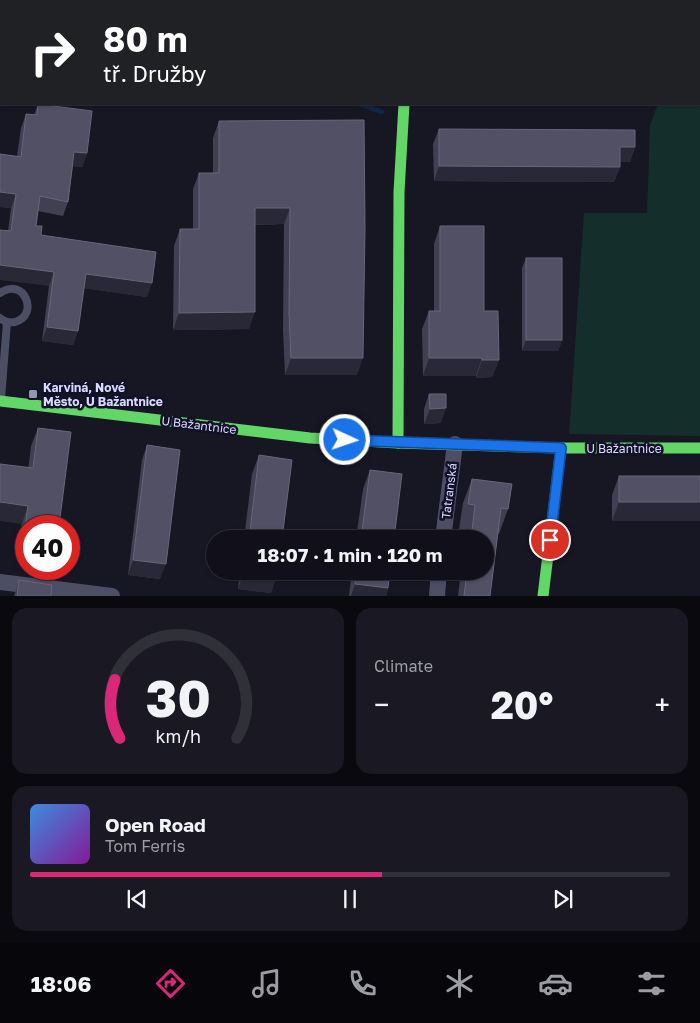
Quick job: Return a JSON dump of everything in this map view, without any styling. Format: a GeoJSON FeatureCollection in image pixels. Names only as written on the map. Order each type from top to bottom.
{"type":"FeatureCollection","features":[{"type":"Feature","properties":{"kind":"street"},"geometry":{"type":"LineString","coordinates":[[398,443],[399,192],[404,105]]}},
{"type":"Feature","properties":{"kind":"street","name":"U Bažantnice"},"geometry":{"type":"LineString","coordinates":[[0,401],[310,438],[561,448],[700,448]]}},
{"type":"Feature","properties":{"kind":"street","name":"Tatranská"},"geometry":{"type":"LineString","coordinates":[[444,530],[455,444]]}},
{"type":"Feature","properties":{"kind":"street"},"geometry":{"type":"LineString","coordinates":[[548,596],[543,595],[561,448]]}},
{"type":"Feature","properties":{"kind":"street"},"geometry":{"type":"LineString","coordinates":[[436,596],[438,580]]}},
{"type":"Feature","properties":{"kind":"street"},"geometry":{"type":"LineString","coordinates":[[0,582],[71,593],[112,596]]}},
{"type":"Feature","properties":{"kind":"lane"},"geometry":{"type":"LineString","coordinates":[[0,293],[14,288],[23,294],[28,303],[26,314],[22,318],[13,322],[4,320],[0,401]]}},
{"type":"Feature","properties":{"kind":"green space"},"geometry":{"type":"Polygon","coordinates":[[[658,105],[700,105],[700,436],[569,434],[584,213],[647,213],[650,125],[658,105]]]}},
{"type":"Feature","properties":{"kind":"building"},"geometry":{"type":"Polygon","coordinates":[[[38,105],[92,111],[87,153],[74,152],[68,202],[40,196],[36,226],[42,226],[41,235],[156,252],[152,283],[86,274],[78,331],[47,327],[54,272],[0,265],[0,230],[11,231],[16,194],[0,192],[0,154],[21,157],[26,114],[37,115],[38,105]]]}},
{"type":"Feature","properties":{"kind":"building"},"geometry":{"type":"Polygon","coordinates":[[[364,120],[363,358],[291,358],[289,313],[290,208],[255,208],[255,312],[179,313],[180,229],[199,229],[199,173],[219,173],[219,121],[364,120]]]}},
{"type":"Feature","properties":{"kind":"building"},"geometry":{"type":"Polygon","coordinates":[[[439,129],[635,130],[635,147],[620,147],[620,167],[439,166],[439,129]]]}},
{"type":"Feature","properties":{"kind":"building"},"geometry":{"type":"Polygon","coordinates":[[[440,226],[484,226],[484,311],[498,311],[499,360],[482,360],[482,358],[429,358],[429,311],[440,311],[440,226]]]}},
{"type":"Feature","properties":{"kind":"building"},"geometry":{"type":"Polygon","coordinates":[[[526,258],[562,258],[562,340],[526,340],[526,258]]]}},
{"type":"Feature","properties":{"kind":"building"},"geometry":{"type":"Polygon","coordinates":[[[429,394],[446,394],[446,408],[430,409],[429,394]]]}},
{"type":"Feature","properties":{"kind":"building"},"geometry":{"type":"Polygon","coordinates":[[[38,428],[71,432],[60,515],[27,515],[28,506],[0,502],[0,464],[33,468],[38,428]]]}},
{"type":"Feature","properties":{"kind":"building"},"geometry":{"type":"Polygon","coordinates":[[[147,445],[180,450],[166,564],[133,560],[147,445]]]}},
{"type":"Feature","properties":{"kind":"building"},"geometry":{"type":"Polygon","coordinates":[[[259,455],[292,460],[283,530],[250,530],[259,455]]]}},
{"type":"Feature","properties":{"kind":"building"},"geometry":{"type":"Polygon","coordinates":[[[370,470],[402,474],[395,530],[362,530],[370,470]]]}},
{"type":"Feature","properties":{"kind":"building"},"geometry":{"type":"Polygon","coordinates":[[[619,476],[700,476],[700,502],[619,502],[619,476]]]}},
{"type":"Feature","properties":{"kind":"building"},"geometry":{"type":"Polygon","coordinates":[[[472,479],[512,484],[508,509],[501,508],[494,564],[494,530],[472,530],[475,505],[468,504],[472,479]]]}},
{"type":"Feature","properties":{"kind":"building"},"geometry":{"type":"Polygon","coordinates":[[[19,580],[52,585],[51,596],[17,596],[19,580]]]}},
{"type":"Feature","properties":{"kind":"building"},"geometry":{"type":"Polygon","coordinates":[[[356,580],[389,580],[388,588],[355,584],[356,580]]]}},
{"type":"Feature","properties":{"kind":"building"},"geometry":{"type":"Polygon","coordinates":[[[466,580],[492,580],[490,596],[464,596],[466,580]]]}},
{"type":"Feature","properties":{"kind":"waterway"},"geometry":{"type":"LineString","coordinates":[[363,105],[382,112]]}},
{"type":"Feature","properties":{"kind":"traffic: fast"},"geometry":{"type":"LineString","coordinates":[[398,443],[399,192],[404,105]]}},
{"type":"Feature","properties":{"kind":"traffic: fast"},"geometry":{"type":"LineString","coordinates":[[0,401],[310,438],[561,448],[700,448]]}},
{"type":"Feature","properties":{"kind":"traffic: fast"},"geometry":{"type":"LineString","coordinates":[[543,596],[561,448]]}},
{"type":"Feature","properties":{"kind":"place","name":"Karviná, Nové Město, U Bažantnice"},"geometry":{"type":"Point","coordinates":[33,394]}},
{"type":"Feature","properties":{"kind":"route"},"geometry":{"type":"LineString","coordinates":[[345,440],[561,448],[550,540]]}}]}
